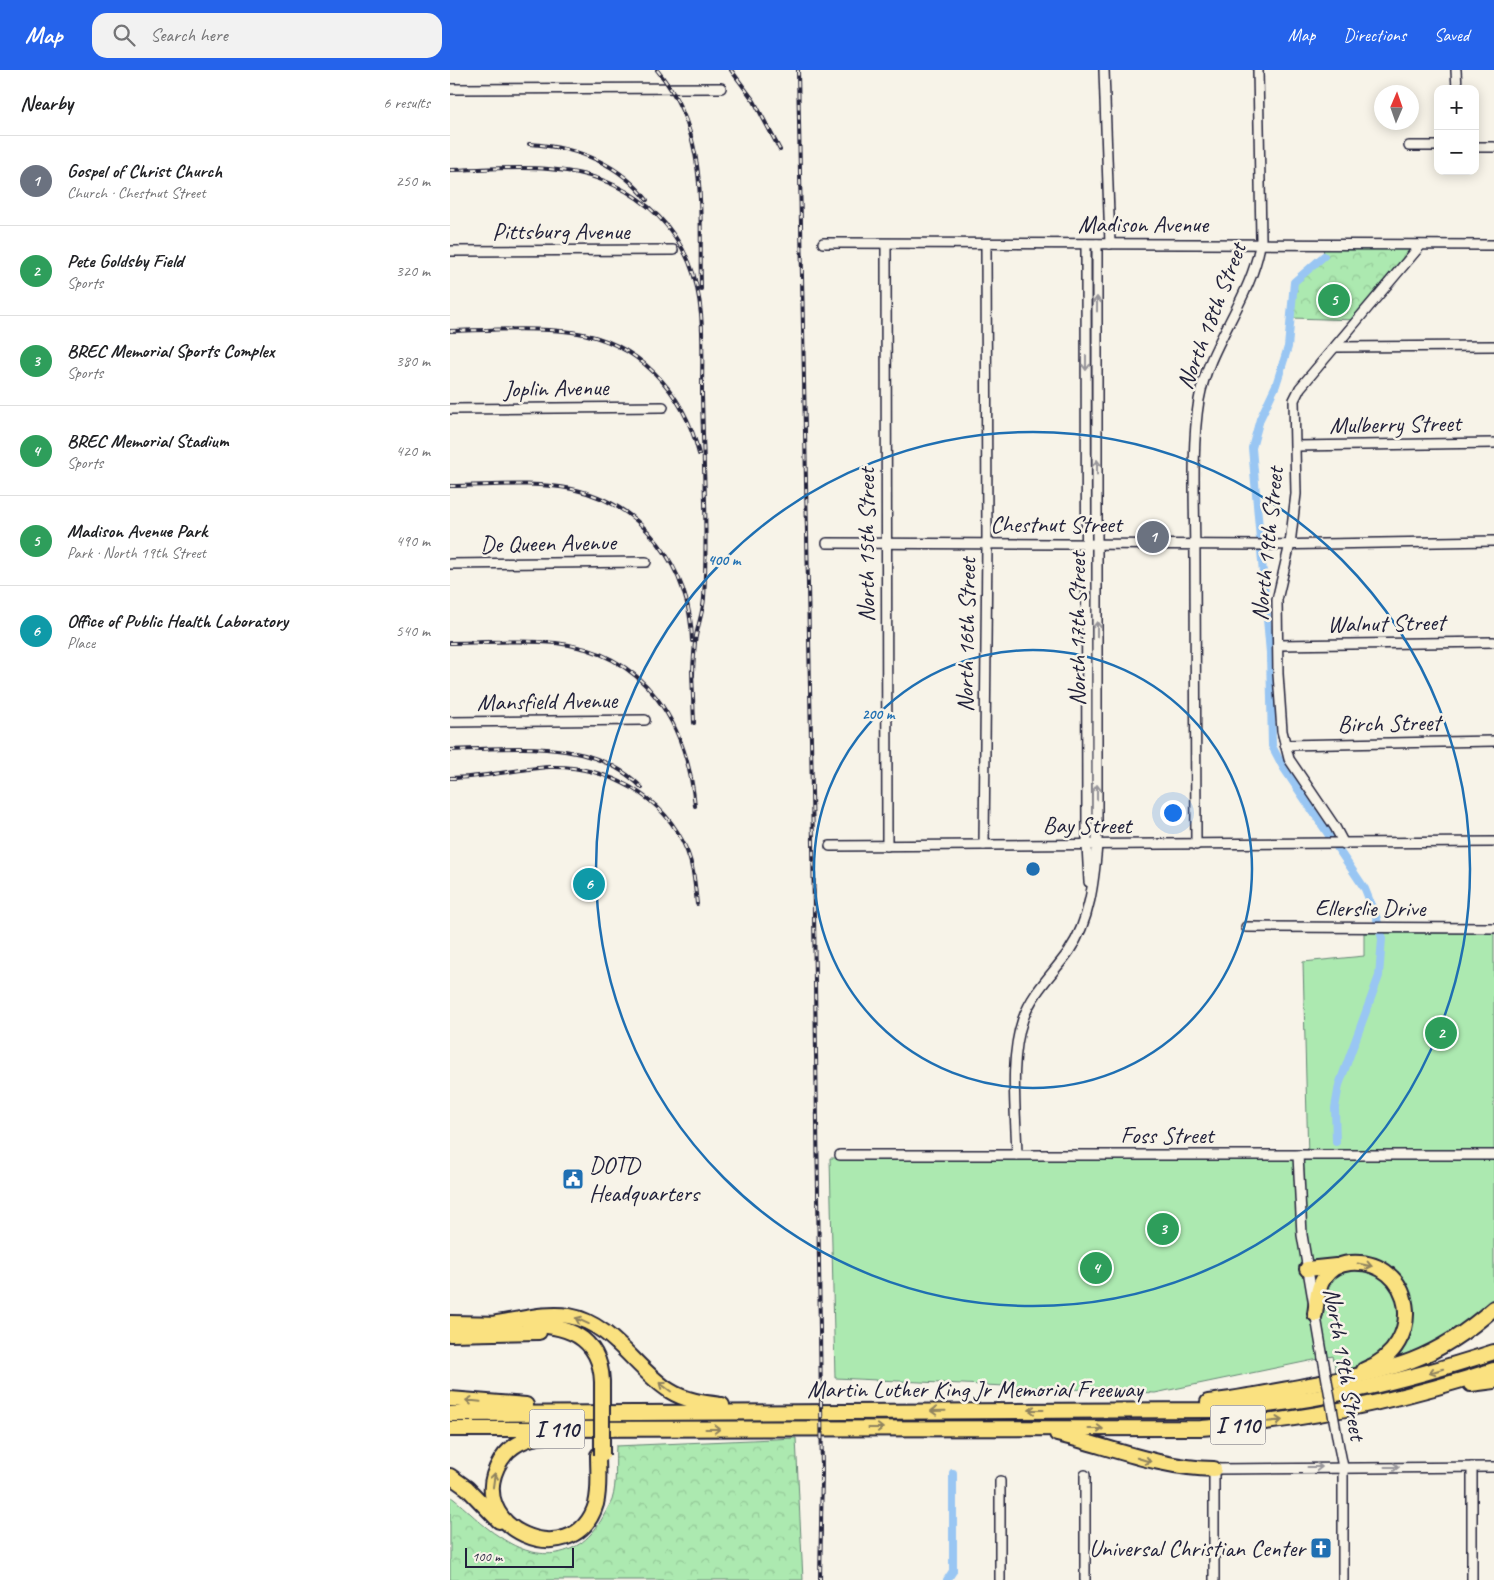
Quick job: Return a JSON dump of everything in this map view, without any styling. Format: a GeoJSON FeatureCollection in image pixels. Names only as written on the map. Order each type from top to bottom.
{"type":"FeatureCollection","features":[{"type":"Feature","properties":{"kind":"highway"},"geometry":{"type":"LineString","coordinates":[[1307,1269],[1344,1264],[1372,1266],[1385,1273],[1394,1281],[1406,1304],[1405,1330],[1393,1352],[1374,1365],[1312,1384]]}},
{"type":"Feature","properties":{"kind":"highway"},"geometry":{"type":"LineString","coordinates":[[1316,1314],[1319,1289],[1324,1278],[1335,1268],[1344,1264]]}},
{"type":"Feature","properties":{"kind":"highway"},"geometry":{"type":"LineString","coordinates":[[1119,1410],[1152,1404],[1223,1400],[1369,1374],[1414,1361],[1455,1339],[1494,1308]]}},
{"type":"Feature","properties":{"kind":"highway"},"geometry":{"type":"LineString","coordinates":[[497,1324],[547,1316],[577,1318],[598,1329],[664,1387],[676,1394],[701,1402],[762,1412]]}},
{"type":"Feature","properties":{"kind":"highway"},"geometry":{"type":"LineString","coordinates":[[450,1323],[557,1326],[576,1334],[586,1342],[597,1357],[602,1374],[600,1390],[602,1497],[596,1515],[576,1537],[552,1545],[533,1544],[516,1537],[467,1488],[450,1476]]}},
{"type":"Feature","properties":{"kind":"highway"},"geometry":{"type":"LineString","coordinates":[[450,1334],[548,1332],[563,1334],[577,1341],[590,1355],[597,1373],[600,1390]]}},
{"type":"Feature","properties":{"kind":"highway","name":"Martin Luther King Jr Memorial Freeway"},"geometry":{"type":"LineString","coordinates":[[450,1414],[1197,1411],[1293,1403],[1395,1382],[1490,1353]]}},
{"type":"Feature","properties":{"kind":"highway","name":"Martin Luther King Jr Memorial Freeway"},"geometry":{"type":"LineString","coordinates":[[453,1430],[1185,1428],[1280,1421],[1362,1408],[1494,1370]]}},
{"type":"Feature","properties":{"kind":"highway"},"geometry":{"type":"LineString","coordinates":[[1443,1386],[1494,1381]]}},
{"type":"Feature","properties":{"kind":"highway"},"geometry":{"type":"LineString","coordinates":[[450,1399],[626,1412]]}},
{"type":"Feature","properties":{"kind":"highway"},"geometry":{"type":"LineString","coordinates":[[600,1455],[596,1502],[586,1521],[574,1532],[554,1540],[529,1538],[512,1528],[498,1512],[493,1491],[495,1472],[504,1456],[523,1441],[543,1436],[590,1436],[664,1429]]}},
{"type":"Feature","properties":{"kind":"highway"},"geometry":{"type":"LineString","coordinates":[[1029,1429],[1081,1440],[1153,1462],[1180,1467],[1214,1469]]}},
{"type":"Feature","properties":{"kind":"street"},"geometry":{"type":"LineString","coordinates":[[1104,70],[1110,244]]}},
{"type":"Feature","properties":{"kind":"street","name":"North 18th Street"},"geometry":{"type":"LineString","coordinates":[[1196,845],[1196,446],[1201,390],[1206,372],[1217,346],[1248,289],[1260,244],[1258,70]]}},
{"type":"Feature","properties":{"kind":"street"},"geometry":{"type":"LineString","coordinates":[[1456,70],[1456,85]]}},
{"type":"Feature","properties":{"kind":"street"},"geometry":{"type":"LineString","coordinates":[[450,89],[721,88]]}},
{"type":"Feature","properties":{"kind":"street"},"geometry":{"type":"LineString","coordinates":[[1410,146],[1434,146]]}},
{"type":"Feature","properties":{"kind":"street"},"geometry":{"type":"LineString","coordinates":[[1479,147],[1494,147]]}},
{"type":"Feature","properties":{"kind":"street","name":"Madison Avenue"},"geometry":{"type":"LineString","coordinates":[[823,243],[1494,245]]}},
{"type":"Feature","properties":{"kind":"street","name":"North 15th Street"},"geometry":{"type":"LineString","coordinates":[[886,244],[887,846]]}},
{"type":"Feature","properties":{"kind":"street","name":"North 16th Street"},"geometry":{"type":"LineString","coordinates":[[984,845],[987,544],[986,244]]}},
{"type":"Feature","properties":{"kind":"street","name":"North 17th Street"},"geometry":{"type":"LineString","coordinates":[[1086,244],[1086,734],[1087,845],[1090,893]]}},
{"type":"Feature","properties":{"kind":"street","name":"North 17th Street"},"geometry":{"type":"LineString","coordinates":[[1017,1155],[1015,1062],[1021,1025],[1038,989],[1074,943],[1087,909],[1097,845],[1097,244]]}},
{"type":"Feature","properties":{"kind":"street","name":"North 19th Street"},"geometry":{"type":"LineString","coordinates":[[1341,844],[1335,827],[1289,759],[1285,745],[1278,645],[1278,594],[1290,544],[1296,494],[1294,403],[1296,394],[1420,246]]}},
{"type":"Feature","properties":{"kind":"street","name":"Pittsburg Avenue"},"geometry":{"type":"LineString","coordinates":[[450,251],[673,250]]}},
{"type":"Feature","properties":{"kind":"street"},"geometry":{"type":"LineString","coordinates":[[1336,347],[1494,346]]}},
{"type":"Feature","properties":{"kind":"street","name":"Joplin Avenue"},"geometry":{"type":"LineString","coordinates":[[450,409],[663,407]]}},
{"type":"Feature","properties":{"kind":"street"},"geometry":{"type":"LineString","coordinates":[[1086,440],[1097,440]]}},
{"type":"Feature","properties":{"kind":"street","name":"Mulberry Street"},"geometry":{"type":"LineString","coordinates":[[1296,446],[1494,443]]}},
{"type":"Feature","properties":{"kind":"street","name":"Chestnut Street"},"geometry":{"type":"LineString","coordinates":[[827,543],[1267,545],[1494,541]]}},
{"type":"Feature","properties":{"kind":"street","name":"De Queen Avenue"},"geometry":{"type":"LineString","coordinates":[[450,564],[646,562]]}},
{"type":"Feature","properties":{"kind":"street","name":"Walnut Street"},"geometry":{"type":"LineString","coordinates":[[1278,645],[1494,642]]}},
{"type":"Feature","properties":{"kind":"street","name":"Mansfield Avenue"},"geometry":{"type":"LineString","coordinates":[[450,722],[644,720]]}},
{"type":"Feature","properties":{"kind":"street"},"geometry":{"type":"LineString","coordinates":[[1086,734],[1097,735]]}},
{"type":"Feature","properties":{"kind":"street","name":"Birch Street"},"geometry":{"type":"LineString","coordinates":[[1285,745],[1494,741]]}},
{"type":"Feature","properties":{"kind":"street","name":"Bay Street"},"geometry":{"type":"LineString","coordinates":[[830,846],[1494,842]]}},
{"type":"Feature","properties":{"kind":"street","name":"Ellerslie Drive"},"geometry":{"type":"LineString","coordinates":[[1246,927],[1494,928]]}},
{"type":"Feature","properties":{"kind":"street","name":"Foss Street"},"geometry":{"type":"LineString","coordinates":[[840,1155],[1494,1155]]}},
{"type":"Feature","properties":{"kind":"street","name":"North 19th Street"},"geometry":{"type":"LineString","coordinates":[[1298,1155],[1301,1224],[1307,1269],[1343,1467],[1343,1580]]}},
{"type":"Feature","properties":{"kind":"street"},"geometry":{"type":"LineString","coordinates":[[1472,1467],[1472,1580]]}},
{"type":"Feature","properties":{"kind":"street"},"geometry":{"type":"LineString","coordinates":[[1214,1580],[1214,1469],[1494,1467]]}},
{"type":"Feature","properties":{"kind":"street"},"geometry":{"type":"LineString","coordinates":[[1085,1475],[1085,1580]]}},
{"type":"Feature","properties":{"kind":"street"},"geometry":{"type":"LineString","coordinates":[[1000,1481],[1000,1580]]}},
{"type":"Feature","properties":{"kind":"green space"},"geometry":{"type":"Polygon","coordinates":[[[1323,245],[1420,246],[1358,320],[1291,318],[1295,282],[1324,256],[1323,245]]]}},
{"type":"Feature","properties":{"kind":"green space"},"geometry":{"type":"Polygon","coordinates":[[[1364,933],[1494,933],[1494,1299],[1429,1349],[1336,1372],[1333,1356],[1155,1393],[835,1378],[830,1158],[1308,1158],[1303,962],[1364,956],[1364,933]]]}},
{"type":"Feature","properties":{"kind":"green space"},"geometry":{"type":"Polygon","coordinates":[[[796,1438],[803,1580],[450,1580],[450,1496],[487,1528],[515,1546],[544,1554],[558,1553],[571,1549],[583,1542],[594,1531],[609,1506],[615,1487],[616,1446],[796,1438]]]}},
{"type":"Feature","properties":{"kind":"waterway"},"geometry":{"type":"LineString","coordinates":[[1324,256],[1294,282],[1288,347],[1276,385],[1260,419],[1252,448],[1270,653],[1272,746],[1283,767],[1365,889],[1377,919],[1382,939],[1379,976],[1339,1085],[1335,1108],[1336,1142]]}},
{"type":"Feature","properties":{"kind":"waterway"},"geometry":{"type":"LineString","coordinates":[[947,1580],[953,1571],[953,1473]]}},
{"type":"Feature","properties":{"kind":"railway"},"geometry":{"type":"LineString","coordinates":[[657,70],[674,95],[686,120],[694,147],[700,202],[701,289]]}},
{"type":"Feature","properties":{"kind":"railway"},"geometry":{"type":"LineString","coordinates":[[731,70],[754,101],[780,150]]}},
{"type":"Feature","properties":{"kind":"railway"},"geometry":{"type":"LineString","coordinates":[[798,70],[813,843],[822,1472],[820,1580]]}},
{"type":"Feature","properties":{"kind":"railway"},"geometry":{"type":"LineString","coordinates":[[529,144],[563,149],[595,159],[623,176],[647,200]]}},
{"type":"Feature","properties":{"kind":"railway"},"geometry":{"type":"LineString","coordinates":[[450,170],[534,168],[575,172],[595,177],[614,185],[649,207],[668,227],[689,262],[701,310],[705,521],[704,598],[695,642],[693,676]]}},
{"type":"Feature","properties":{"kind":"railway"},"geometry":{"type":"LineString","coordinates":[[450,331],[557,330],[596,337],[618,346],[637,358],[655,373],[670,391],[692,431],[699,454]]}},
{"type":"Feature","properties":{"kind":"railway"},"geometry":{"type":"LineString","coordinates":[[450,486],[542,485],[572,489],[597,497],[621,509],[641,525],[658,544],[672,565],[683,589],[689,614],[692,641]]}},
{"type":"Feature","properties":{"kind":"railway"},"geometry":{"type":"LineString","coordinates":[[450,643],[516,641],[556,643],[587,650],[615,661],[637,677],[656,698],[671,721],[683,747],[695,806]]}},
{"type":"Feature","properties":{"kind":"railway"},"geometry":{"type":"LineString","coordinates":[[692,671],[694,723]]}},
{"type":"Feature","properties":{"kind":"railway"},"geometry":{"type":"LineString","coordinates":[[450,750],[526,748],[577,753],[601,760],[623,772],[642,788]]}},
{"type":"Feature","properties":{"kind":"railway"},"geometry":{"type":"LineString","coordinates":[[450,778],[475,777],[549,767],[570,768],[612,778],[649,800],[664,814],[677,832],[687,851],[691,864],[697,904]]}},
{"type":"Feature","properties":{"kind":"place","name":"Madison Avenue Park"},"geometry":{"type":"Point","coordinates":[1334,300]}},
{"type":"Feature","properties":{"kind":"place","name":"Gospel of Christ Church"},"geometry":{"type":"Point","coordinates":[1153,537]}},
{"type":"Feature","properties":{"kind":"place","name":"Office of Public Health Laboratory"},"geometry":{"type":"Point","coordinates":[589,884]}},
{"type":"Feature","properties":{"kind":"place","name":"Pete Goldsby Field"},"geometry":{"type":"Point","coordinates":[1441,1033]}},
{"type":"Feature","properties":{"kind":"place","name":"DOTD Headquarters"},"geometry":{"type":"Point","coordinates":[573,1179]}},
{"type":"Feature","properties":{"kind":"place","name":"BREC Memorial Sports Complex"},"geometry":{"type":"Point","coordinates":[1163,1229]}},
{"type":"Feature","properties":{"kind":"place","name":"BREC Memorial Stadium"},"geometry":{"type":"Point","coordinates":[1096,1268]}},
{"type":"Feature","properties":{"kind":"place","name":"Universal Christian Center"},"geometry":{"type":"Point","coordinates":[1321,1548]}}]}
